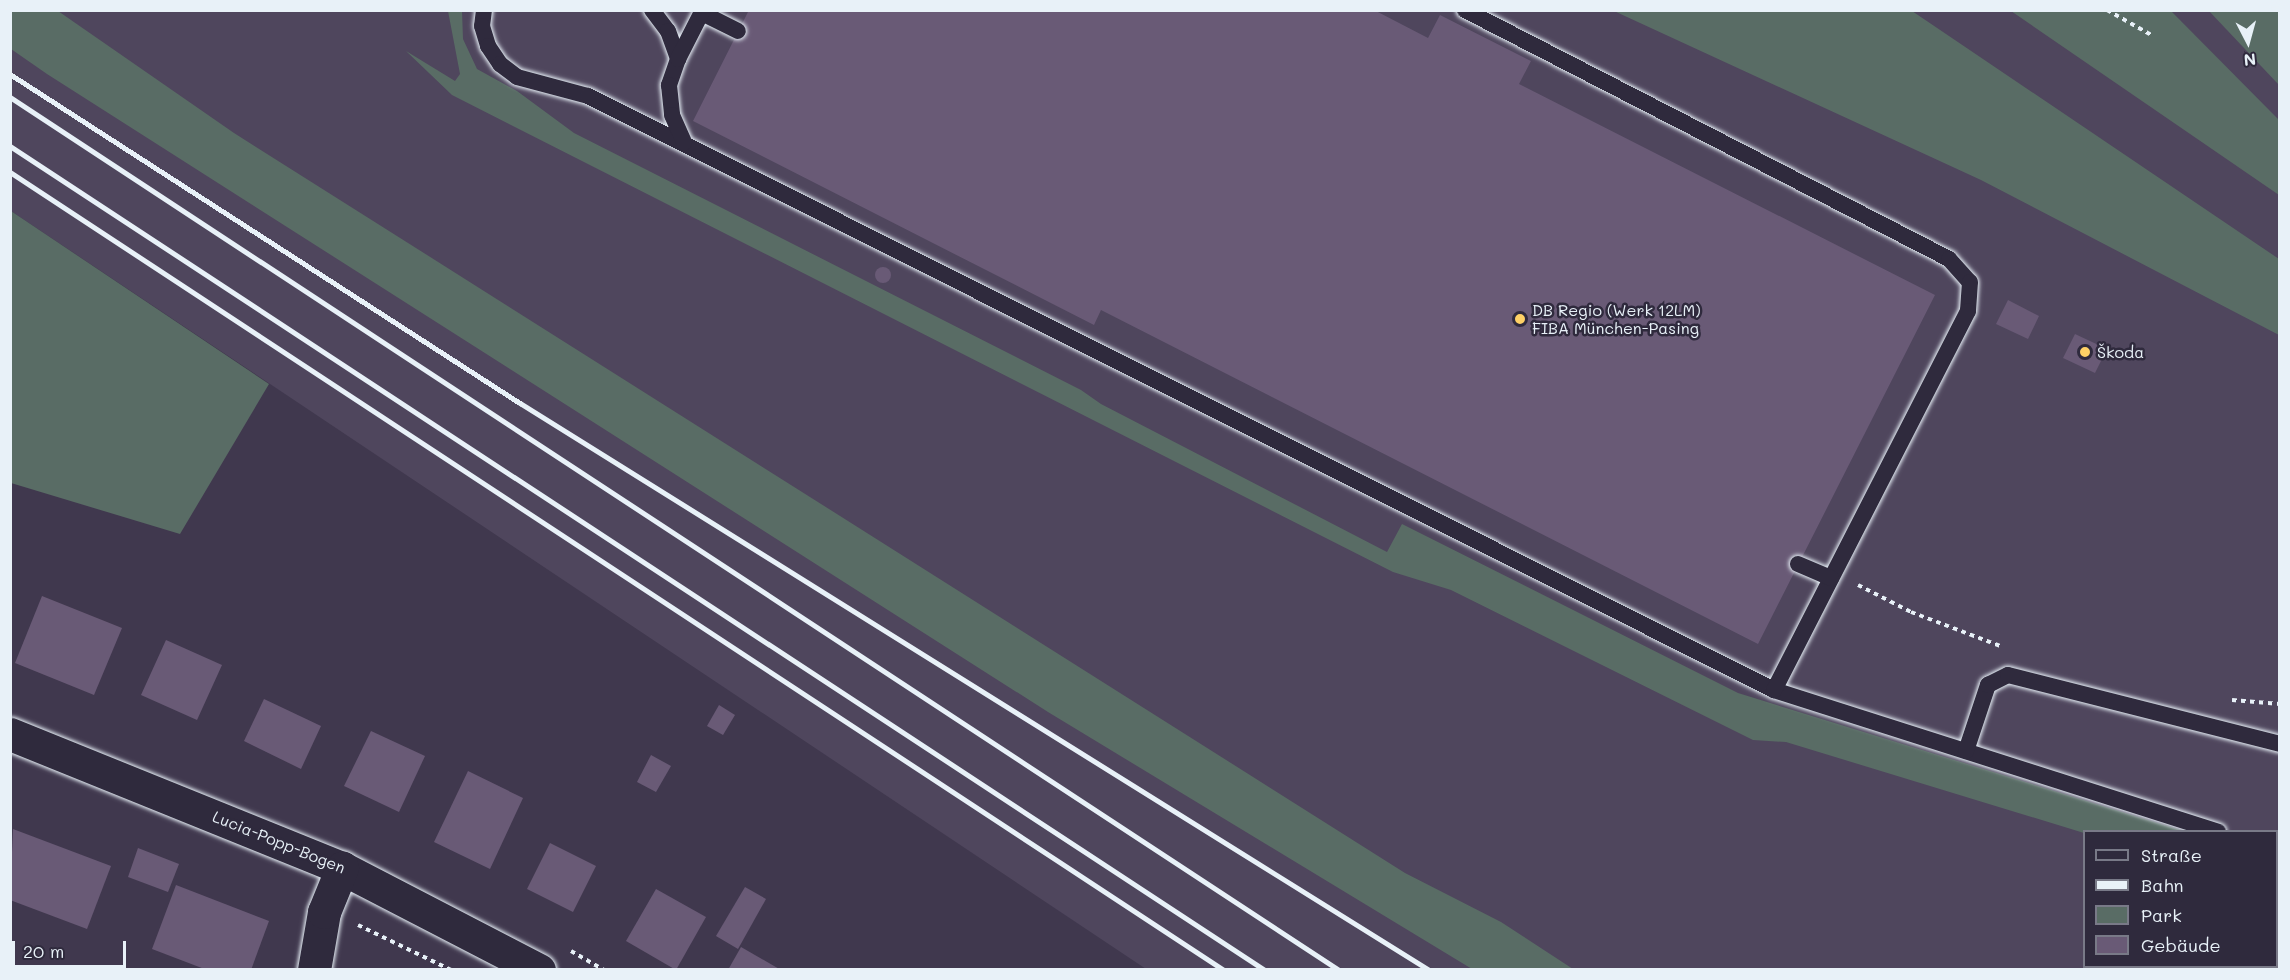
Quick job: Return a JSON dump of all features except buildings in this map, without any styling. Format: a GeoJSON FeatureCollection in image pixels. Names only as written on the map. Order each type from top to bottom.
{"type":"FeatureCollection","features":[{"type":"Feature","properties":{"kind":"street","name":"Lucia-Popp-Bogen"},"geometry":{"type":"LineString","coordinates":[[10,734],[342,868],[539,969]]}},
{"type":"Feature","properties":{"kind":"street"},"geometry":{"type":"LineString","coordinates":[[314,969],[324,912],[342,868]]}},
{"type":"Feature","properties":{"kind":"lane"},"geometry":{"type":"LineString","coordinates":[[484,10],[482,26],[488,46],[500,64],[517,77],[588,96],[684,142],[1774,690],[2215,830]]}},
{"type":"Feature","properties":{"kind":"lane"},"geometry":{"type":"LineString","coordinates":[[652,10],[668,31],[678,59]]}},
{"type":"Feature","properties":{"kind":"lane"},"geometry":{"type":"LineString","coordinates":[[1465,10],[1949,259],[1970,282],[1968,310],[1774,690]]}},
{"type":"Feature","properties":{"kind":"lane"},"geometry":{"type":"LineString","coordinates":[[684,142],[672,115],[669,85],[678,59],[702,12],[738,31]]}},
{"type":"Feature","properties":{"kind":"lane"},"geometry":{"type":"LineString","coordinates":[[1798,564],[1831,578]]}},
{"type":"Feature","properties":{"kind":"lane"},"geometry":{"type":"LineString","coordinates":[[1966,751],[1988,685],[2008,675],[2280,744]]}},
{"type":"Feature","properties":{"kind":"path"},"geometry":{"type":"LineString","coordinates":[[2107,10],[2153,36]]}},
{"type":"Feature","properties":{"kind":"shaded area"},"geometry":{"type":"Polygon","coordinates":[[[10,11],[2279,11],[2279,969],[1146,969],[11,211],[10,11]]]}},
{"type":"Feature","properties":{"kind":"green space"},"geometry":{"type":"Polygon","coordinates":[[[10,11],[58,11],[234,133],[1405,873],[1501,922],[1573,969],[1472,969],[1048,712],[47,74],[11,49],[10,11]]]}},
{"type":"Feature","properties":{"kind":"green space"},"geometry":{"type":"Polygon","coordinates":[[[448,11],[462,11],[463,39],[477,69],[517,91],[574,133],[1081,390],[1101,404],[1387,552],[1402,524],[1738,693],[2181,830],[2083,830],[2083,833],[1786,742],[1753,740],[1451,590],[1393,572],[452,95],[406,51],[455,81],[460,74],[448,11]]]}},
{"type":"Feature","properties":{"kind":"green space"},"geometry":{"type":"Polygon","coordinates":[[[1614,11],[1912,11],[2279,259],[2279,335],[1981,180],[1614,11]]]}},
{"type":"Feature","properties":{"kind":"green space"},"geometry":{"type":"Polygon","coordinates":[[[2011,11],[2171,11],[2279,120],[2279,195],[2011,11]]]}},
{"type":"Feature","properties":{"kind":"green space"},"geometry":{"type":"Polygon","coordinates":[[[2209,11],[2279,11],[2279,85],[2209,11]]]}},
{"type":"Feature","properties":{"kind":"green space"},"geometry":{"type":"Polygon","coordinates":[[[11,211],[269,384],[180,534],[11,483],[11,211]]]}},
{"type":"Feature","properties":{"kind":"railway"},"geometry":{"type":"LineString","coordinates":[[10,74],[520,403],[1429,970]]}},
{"type":"Feature","properties":{"kind":"railway"},"geometry":{"type":"LineString","coordinates":[[10,97],[1339,970]]}},
{"type":"Feature","properties":{"kind":"railway"},"geometry":{"type":"LineString","coordinates":[[10,146],[1265,970]]}},
{"type":"Feature","properties":{"kind":"railway"},"geometry":{"type":"LineString","coordinates":[[10,172],[1224,970]]}},
{"type":"Feature","properties":{"kind":"place","name":"DB Regio (Werk 12LM) FIBA München-Pasing"},"geometry":{"type":"Point","coordinates":[1520,319]}},
{"type":"Feature","properties":{"kind":"place","name":"Škoda"},"geometry":{"type":"Point","coordinates":[2085,352]}}]}
